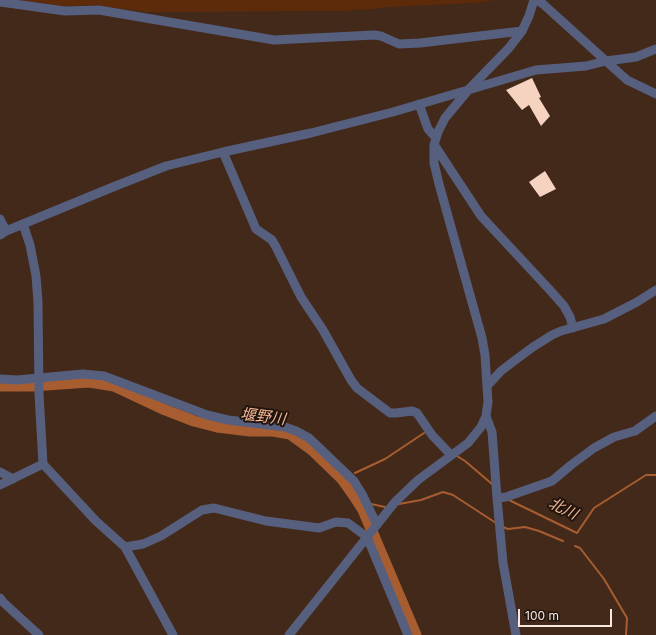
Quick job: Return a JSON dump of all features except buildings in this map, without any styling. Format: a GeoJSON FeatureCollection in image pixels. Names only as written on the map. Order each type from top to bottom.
{"type":"FeatureCollection","features":[{"type":"Feature","properties":{"kind":"street"},"geometry":{"type":"LineString","coordinates":[[289,635],[395,502],[418,480],[468,443],[481,427],[486,416],[488,402],[485,355],[482,338],[434,163],[435,141],[445,118],[470,88],[509,48],[522,31],[536,0],[543,4],[627,80],[656,94]]}},
{"type":"Feature","properties":{"kind":"street"},"geometry":{"type":"LineString","coordinates":[[0,2],[66,11],[99,10],[274,40],[374,35],[381,36],[399,44],[522,31]]}},
{"type":"Feature","properties":{"kind":"street"},"geometry":{"type":"LineString","coordinates":[[0,219],[3,233],[166,166],[311,133],[536,70],[586,66],[636,56],[656,49]]}},
{"type":"Feature","properties":{"kind":"street"},"geometry":{"type":"LineString","coordinates":[[419,104],[428,128],[435,141],[481,216],[564,306],[570,317],[573,328]]}},
{"type":"Feature","properties":{"kind":"street"},"geometry":{"type":"LineString","coordinates":[[223,152],[256,229],[272,240],[301,297],[323,330],[357,388],[390,413],[412,411],[417,413],[432,435],[451,455]]}},
{"type":"Feature","properties":{"kind":"street"},"geometry":{"type":"LineString","coordinates":[[23,224],[30,245],[37,289],[39,394],[43,464],[96,520],[125,547],[173,635]]}},
{"type":"Feature","properties":{"kind":"street"},"geometry":{"type":"LineString","coordinates":[[487,386],[501,371],[552,335],[604,319],[656,290]]}},
{"type":"Feature","properties":{"kind":"street"},"geometry":{"type":"LineString","coordinates":[[0,379],[39,379],[83,374],[104,376],[207,415],[228,420],[285,427],[296,431],[308,438],[354,481],[362,494],[376,525]]}},
{"type":"Feature","properties":{"kind":"street"},"geometry":{"type":"LineString","coordinates":[[486,416],[492,432],[503,563],[516,635]]}},
{"type":"Feature","properties":{"kind":"street"},"geometry":{"type":"LineString","coordinates":[[497,498],[506,497],[552,481],[594,448],[614,437],[635,431],[656,416]]}},
{"type":"Feature","properties":{"kind":"street"},"geometry":{"type":"LineString","coordinates":[[0,485],[43,464]]}},
{"type":"Feature","properties":{"kind":"street"},"geometry":{"type":"LineString","coordinates":[[0,472],[13,479]]}},
{"type":"Feature","properties":{"kind":"street"},"geometry":{"type":"LineString","coordinates":[[125,547],[143,544],[161,536],[202,510],[214,508],[266,521],[319,528],[336,522],[348,523],[368,536],[408,635]]}},
{"type":"Feature","properties":{"kind":"street"},"geometry":{"type":"LineString","coordinates":[[0,598],[39,635]]}},
{"type":"Feature","properties":{"kind":"shaded area"},"geometry":{"type":"Polygon","coordinates":[[[19,0],[496,0],[472,3],[339,11],[146,12],[97,5],[65,6],[19,0]]]}},
{"type":"Feature","properties":{"kind":"waterway","name":"堰野川"},"geometry":{"type":"LineString","coordinates":[[0,386],[32,386],[89,382],[114,386],[163,409],[194,421],[217,427],[250,431],[273,431],[290,434],[312,450],[342,479],[363,510],[416,635]]}},
{"type":"Feature","properties":{"kind":"waterway","name":"北川"},"geometry":{"type":"LineString","coordinates":[[355,473],[385,459],[424,433]]}},
{"type":"Feature","properties":{"kind":"waterway","name":"北川"},"geometry":{"type":"LineString","coordinates":[[457,456],[492,484]]}},
{"type":"Feature","properties":{"kind":"waterway","name":"北川"},"geometry":{"type":"LineString","coordinates":[[509,500],[577,533],[594,508],[646,475],[656,475]]}},
{"type":"Feature","properties":{"kind":"waterway"},"geometry":{"type":"LineString","coordinates":[[399,504],[421,500],[443,492],[453,495],[496,523]]}},
{"type":"Feature","properties":{"kind":"waterway","name":"堰野川"},"geometry":{"type":"LineString","coordinates":[[354,496],[359,498]]}},
{"type":"Feature","properties":{"kind":"waterway"},"geometry":{"type":"LineString","coordinates":[[371,504],[385,507]]}},
{"type":"Feature","properties":{"kind":"waterway"},"geometry":{"type":"LineString","coordinates":[[503,527],[508,529],[525,527],[563,541]]}},
{"type":"Feature","properties":{"kind":"waterway"},"geometry":{"type":"LineString","coordinates":[[575,546],[580,548],[604,579],[627,618],[626,635]]}}]}
